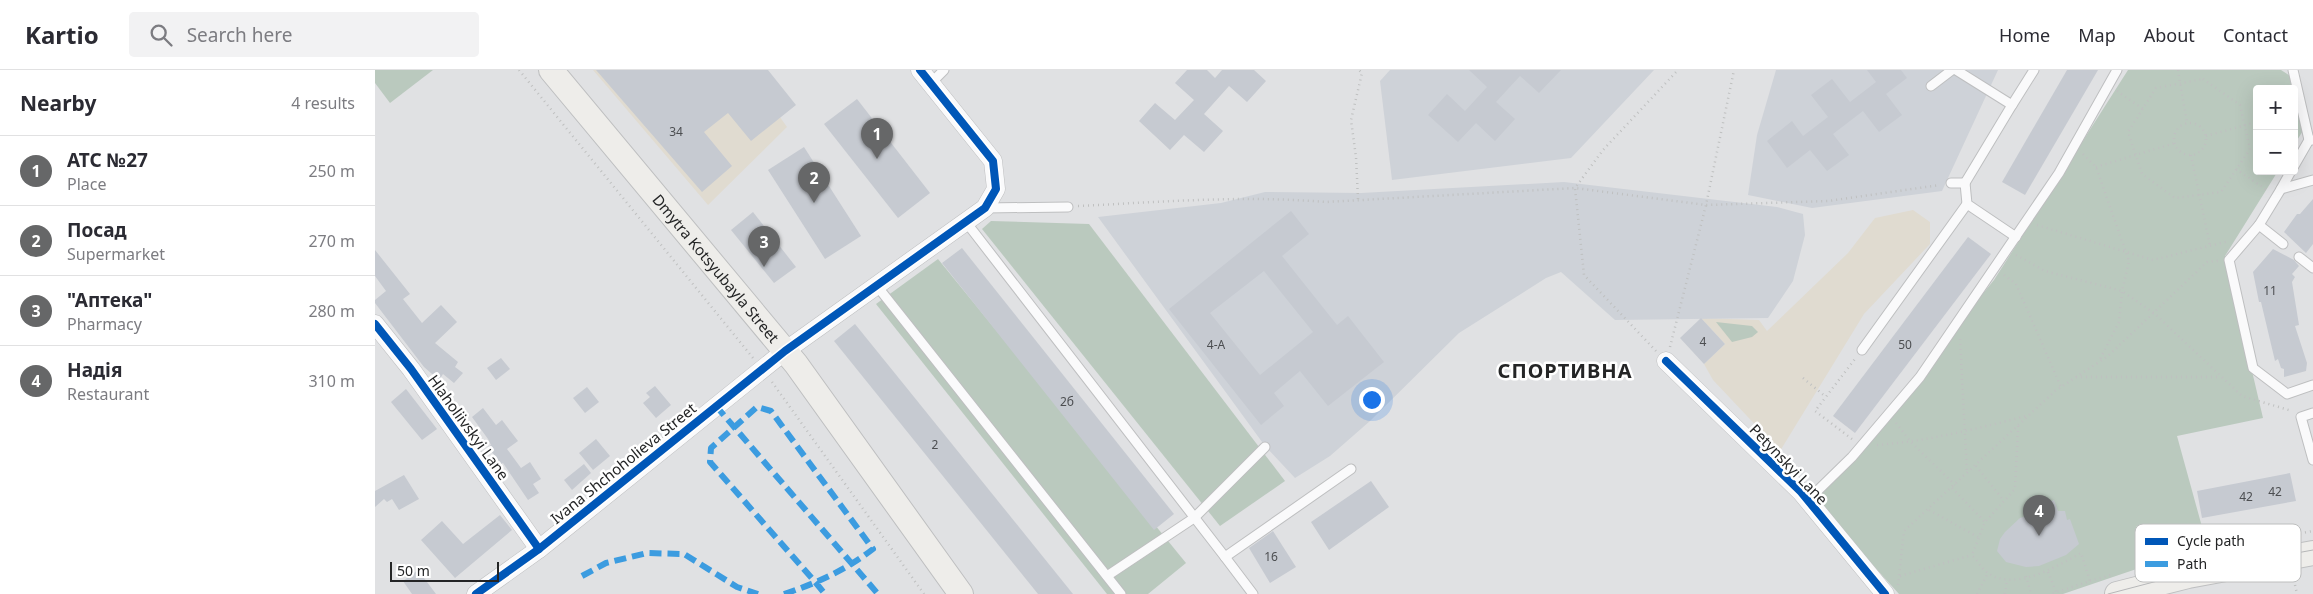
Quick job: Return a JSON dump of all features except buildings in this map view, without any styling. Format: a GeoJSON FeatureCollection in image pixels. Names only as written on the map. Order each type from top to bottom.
{"type":"FeatureCollection","features":[{"type":"Feature","properties":{"kind":"main road","name":"Dmytra Kotsyubayla Street"},"geometry":{"type":"LineString","coordinates":[[551,70],[785,351],[961,594]]}},
{"type":"Feature","properties":{"kind":"main road"},"geometry":{"type":"LineString","coordinates":[[2122,593],[2165,582]]}},
{"type":"Feature","properties":{"kind":"street"},"geometry":{"type":"LineString","coordinates":[[920,70],[993,161],[995,189],[985,208]]}},
{"type":"Feature","properties":{"kind":"street","name":"Ivana Shchoholieva Street"},"geometry":{"type":"LineString","coordinates":[[476,594],[499,588],[539,549],[785,351],[985,208]]}},
{"type":"Feature","properties":{"kind":"street","name":"Hlaholiivskyi Lane"},"geometry":{"type":"LineString","coordinates":[[375,324],[411,369],[539,549]]}},
{"type":"Feature","properties":{"kind":"street","name":"Petynskyi Lane"},"geometry":{"type":"LineString","coordinates":[[1666,361],[1808,500],[1891,593]]}},
{"type":"Feature","properties":{"kind":"lane"},"geometry":{"type":"LineString","coordinates":[[930,84],[944,70]]}},
{"type":"Feature","properties":{"kind":"lane"},"geometry":{"type":"LineString","coordinates":[[1931,86],[1952,70]]}},
{"type":"Feature","properties":{"kind":"lane"},"geometry":{"type":"LineString","coordinates":[[1956,70],[2012,105]]}},
{"type":"Feature","properties":{"kind":"lane"},"geometry":{"type":"LineString","coordinates":[[1862,350],[1967,204],[1965,182],[2034,70]]}},
{"type":"Feature","properties":{"kind":"lane"},"geometry":{"type":"LineString","coordinates":[[1808,500],[1861,447],[1920,377],[2026,222],[2074,147],[2117,70]]}},
{"type":"Feature","properties":{"kind":"lane"},"geometry":{"type":"LineString","coordinates":[[2293,70],[2311,140],[2298,160]]}},
{"type":"Feature","properties":{"kind":"lane"},"geometry":{"type":"LineString","coordinates":[[2289,175],[2259,225],[2229,260],[2253,368],[2287,394],[2313,385]]}},
{"type":"Feature","properties":{"kind":"lane"},"geometry":{"type":"LineString","coordinates":[[2278,193],[2313,180]]}},
{"type":"Feature","properties":{"kind":"lane"},"geometry":{"type":"LineString","coordinates":[[1951,183],[1965,182]]}},
{"type":"Feature","properties":{"kind":"lane"},"geometry":{"type":"LineString","coordinates":[[1967,204],[2016,237]]}},
{"type":"Feature","properties":{"kind":"lane"},"geometry":{"type":"LineString","coordinates":[[985,208],[1068,207]]}},
{"type":"Feature","properties":{"kind":"lane"},"geometry":{"type":"LineString","coordinates":[[965,222],[1253,594]]}},
{"type":"Feature","properties":{"kind":"lane"},"geometry":{"type":"LineString","coordinates":[[2259,225],[2283,244]]}},
{"type":"Feature","properties":{"kind":"lane"},"geometry":{"type":"LineString","coordinates":[[2299,256],[2313,268]]}},
{"type":"Feature","properties":{"kind":"lane"},"geometry":{"type":"LineString","coordinates":[[877,286],[1121,594]]}},
{"type":"Feature","properties":{"kind":"lane"},"geometry":{"type":"LineString","coordinates":[[2313,413],[2301,417],[2313,460]]}},
{"type":"Feature","properties":{"kind":"lane"},"geometry":{"type":"LineString","coordinates":[[1107,576],[1194,518],[1265,446]]}},
{"type":"Feature","properties":{"kind":"lane"},"geometry":{"type":"LineString","coordinates":[[1225,557],[1351,469]]}},
{"type":"Feature","properties":{"kind":"path"},"geometry":{"type":"LineString","coordinates":[[519,70],[762,369],[924,594]]}},
{"type":"Feature","properties":{"kind":"path"},"geometry":{"type":"LineString","coordinates":[[1358,200],[1351,120],[1362,72],[1359,70]]}},
{"type":"Feature","properties":{"kind":"path"},"geometry":{"type":"LineString","coordinates":[[1666,361],[1584,276],[1575,188],[1603,150],[1678,70]]}},
{"type":"Feature","properties":{"kind":"path"},"geometry":{"type":"LineString","coordinates":[[1666,361],[1706,204],[1734,70]]}},
{"type":"Feature","properties":{"kind":"path"},"geometry":{"type":"LineString","coordinates":[[2178,70],[2187,123]]}},
{"type":"Feature","properties":{"kind":"path"},"geometry":{"type":"LineString","coordinates":[[2203,78],[2240,105],[2250,149],[2221,192],[2175,198],[2142,174],[2128,132],[2156,88],[2180,83],[2203,78]]}},
{"type":"Feature","properties":{"kind":"path"},"geometry":{"type":"LineString","coordinates":[[2109,86],[2143,109]]}},
{"type":"Feature","properties":{"kind":"path"},"geometry":{"type":"LineString","coordinates":[[2187,123],[2201,127],[2206,136],[2206,141],[2201,151],[2191,155],[2181,152],[2175,143],[2175,133],[2178,128],[2187,123]]}},
{"type":"Feature","properties":{"kind":"path"},"geometry":{"type":"LineString","coordinates":[[2206,136],[2253,123]]}},
{"type":"Feature","properties":{"kind":"path"},"geometry":{"type":"LineString","coordinates":[[2096,167],[2175,143]]}},
{"type":"Feature","properties":{"kind":"path"},"geometry":{"type":"LineString","coordinates":[[2074,147],[2096,167],[2129,261],[2122,290],[2119,322],[2098,362]]}},
{"type":"Feature","properties":{"kind":"path"},"geometry":{"type":"LineString","coordinates":[[2191,155],[2211,246]]}},
{"type":"Feature","properties":{"kind":"path"},"geometry":{"type":"LineString","coordinates":[[2236,169],[2278,193]]}},
{"type":"Feature","properties":{"kind":"path"},"geometry":{"type":"LineString","coordinates":[[1068,207],[1216,199],[1291,199],[1325,202],[1575,188],[1706,204],[1828,200],[1951,183]]}},
{"type":"Feature","properties":{"kind":"path"},"geometry":{"type":"LineString","coordinates":[[2026,222],[2127,254],[2153,260],[2250,236]]}},
{"type":"Feature","properties":{"kind":"path"},"geometry":{"type":"LineString","coordinates":[[2007,250],[2045,271],[2122,290],[2154,313],[2242,396],[2289,408],[2301,417]]}},
{"type":"Feature","properties":{"kind":"path"},"geometry":{"type":"LineString","coordinates":[[1891,593],[1899,576],[1904,531],[1976,466],[2027,416],[2061,387],[2098,362],[2154,313],[2207,262],[2229,260]]}},
{"type":"Feature","properties":{"kind":"path"},"geometry":{"type":"LineString","coordinates":[[1995,268],[2016,284],[2061,387]]}},
{"type":"Feature","properties":{"kind":"path"},"geometry":{"type":"LineString","coordinates":[[1959,322],[1967,473]]}},
{"type":"Feature","properties":{"kind":"path"},"geometry":{"type":"LineString","coordinates":[[1862,350],[1815,411],[1861,447],[1911,442],[1965,432],[2027,416]]}},
{"type":"Feature","properties":{"kind":"path"},"geometry":{"type":"LineString","coordinates":[[2076,377],[2222,377]]}},
{"type":"Feature","properties":{"kind":"path"},"geometry":{"type":"LineString","coordinates":[[1803,378],[1826,397]]}},
{"type":"Feature","properties":{"kind":"path"},"geometry":{"type":"LineString","coordinates":[[1889,414],[1911,442],[1954,486],[1985,522]]}},
{"type":"Feature","properties":{"kind":"path"},"geometry":{"type":"LineString","coordinates":[[1973,555],[1985,522],[2015,489],[2018,424]]}},
{"type":"Feature","properties":{"kind":"path"},"geometry":{"type":"LineString","coordinates":[[1976,466],[2003,501]]}},
{"type":"Feature","properties":{"kind":"path"},"geometry":{"type":"LineString","coordinates":[[1928,510],[1978,537]]}},
{"type":"Feature","properties":{"kind":"path"},"geometry":{"type":"LineString","coordinates":[[1973,555],[1988,573],[2007,580],[2048,572],[2081,552],[2089,581],[2051,594]]}},
{"type":"Feature","properties":{"kind":"path"},"geometry":{"type":"LineString","coordinates":[[1899,576],[1973,555]]}},
{"type":"Feature","properties":{"kind":"path"},"geometry":{"type":"LineString","coordinates":[[2048,572],[2056,592]]}},
{"type":"Feature","properties":{"kind":"path"},"geometry":{"type":"LineString","coordinates":[[1977,594],[1988,573]]}},
{"type":"Feature","properties":{"kind":"path"},"geometry":{"type":"LineString","coordinates":[[2026,576],[2031,594]]}},
{"type":"Feature","properties":{"kind":"path"},"geometry":{"type":"LineString","coordinates":[[2005,594],[2007,580]]}},
{"type":"Feature","properties":{"kind":"path"},"geometry":{"type":"LineString","coordinates":[[2295,585],[2297,594]]}},
{"type":"Feature","properties":{"kind":"shaded area"},"geometry":{"type":"Polygon","coordinates":[[[593,70],[754,70],[750,75],[787,127],[708,205],[593,70]]]}},
{"type":"Feature","properties":{"kind":"shaded area"},"geometry":{"type":"Polygon","coordinates":[[[1390,70],[1654,70],[1571,158],[1392,180],[1380,81],[1390,70]]]}},
{"type":"Feature","properties":{"kind":"shaded area"},"geometry":{"type":"Polygon","coordinates":[[[1776,70],[1998,70],[1942,191],[1812,208],[1748,195],[1757,135],[1776,70]]]}},
{"type":"Feature","properties":{"kind":"shaded area"},"geometry":{"type":"Polygon","coordinates":[[[1564,182],[1777,207],[1803,214],[1805,235],[1793,281],[1768,318],[1615,320],[1561,272],[1546,278],[1459,333],[1370,421],[1330,456],[1295,478],[1265,446],[1098,217],[1221,203],[1265,192],[1361,193],[1564,182]]]}},
{"type":"Feature","properties":{"kind":"shaded area"},"geometry":{"type":"Polygon","coordinates":[[[1913,210],[1930,222],[1930,244],[1864,314],[1780,451],[1713,380],[1704,364],[1725,344],[1701,318],[1759,320],[1767,331],[1848,253],[1875,218],[1913,210]]]}},
{"type":"Feature","properties":{"kind":"green space"},"geometry":{"type":"Polygon","coordinates":[[[375,70],[433,70],[390,103],[375,83],[375,70]]]}},
{"type":"Feature","properties":{"kind":"green space"},"geometry":{"type":"Polygon","coordinates":[[[2128,70],[2281,70],[2295,79],[2296,85],[2253,85],[2253,175],[2276,175],[2225,256],[2263,418],[2177,436],[2201,524],[2135,524],[2135,570],[2063,594],[1899,594],[1814,500],[1994,280],[2128,70]]]}},
{"type":"Feature","properties":{"kind":"green space"},"geometry":{"type":"Polygon","coordinates":[[[2298,92],[2306,126],[2298,139],[2298,92]]]}},
{"type":"Feature","properties":{"kind":"green space"},"geometry":{"type":"Polygon","coordinates":[[[991,221],[1089,224],[1285,481],[1220,526],[982,229],[991,221]]]}},
{"type":"Feature","properties":{"kind":"green space"},"geometry":{"type":"Polygon","coordinates":[[[938,259],[1186,563],[1148,594],[1107,594],[876,304],[938,259]]]}},
{"type":"Feature","properties":{"kind":"green space"},"geometry":{"type":"Polygon","coordinates":[[[1716,322],[1752,326],[1758,332],[1752,337],[1732,342],[1716,322]]]}},
{"type":"Feature","properties":{"kind":"tram line"},"geometry":{"type":"LineString","coordinates":[[2301,552],[2313,550]]}},
{"type":"Feature","properties":{"kind":"tram line"},"geometry":{"type":"LineString","coordinates":[[2108,594],[2154,582]]}},
{"type":"Feature","properties":{"kind":"marked path"},"geometry":{"type":"LineString","coordinates":[[716,406],[878,594]]}},
{"type":"Feature","properties":{"kind":"marked path"},"geometry":{"type":"LineString","coordinates":[[784,594],[808,585],[820,580],[831,575],[873,549],[771,411],[757,407],[711,448],[710,462],[816,583],[825,594]]}},
{"type":"Feature","properties":{"kind":"marked path"},"geometry":{"type":"LineString","coordinates":[[582,576],[606,563],[647,553],[684,554],[737,587],[758,594]]}},
{"type":"Feature","properties":{"kind":"cycle path"},"geometry":{"type":"LineString","coordinates":[[476,594],[539,549],[785,351],[985,208],[996,189],[993,161],[920,70]]}},
{"type":"Feature","properties":{"kind":"cycle path"},"geometry":{"type":"LineString","coordinates":[[375,324],[411,369],[539,549]]}},
{"type":"Feature","properties":{"kind":"cycle path"},"geometry":{"type":"LineString","coordinates":[[1666,361],[1801,492],[1885,594]]}},
{"type":"Feature","properties":{"kind":"place","name":"АТС №27"},"geometry":{"type":"Point","coordinates":[877,159]}},
{"type":"Feature","properties":{"kind":"place","name":"Посад"},"geometry":{"type":"Point","coordinates":[814,203]}},
{"type":"Feature","properties":{"kind":"place","name":"\"Аптека\""},"geometry":{"type":"Point","coordinates":[764,267]}},
{"type":"Feature","properties":{"kind":"place","name":"Надія"},"geometry":{"type":"Point","coordinates":[2039,536]}},
{"type":"Feature","properties":{"kind":"district","name":"СПОРТИВНА"},"geometry":{"type":"Point","coordinates":[1565,370]}}]}
